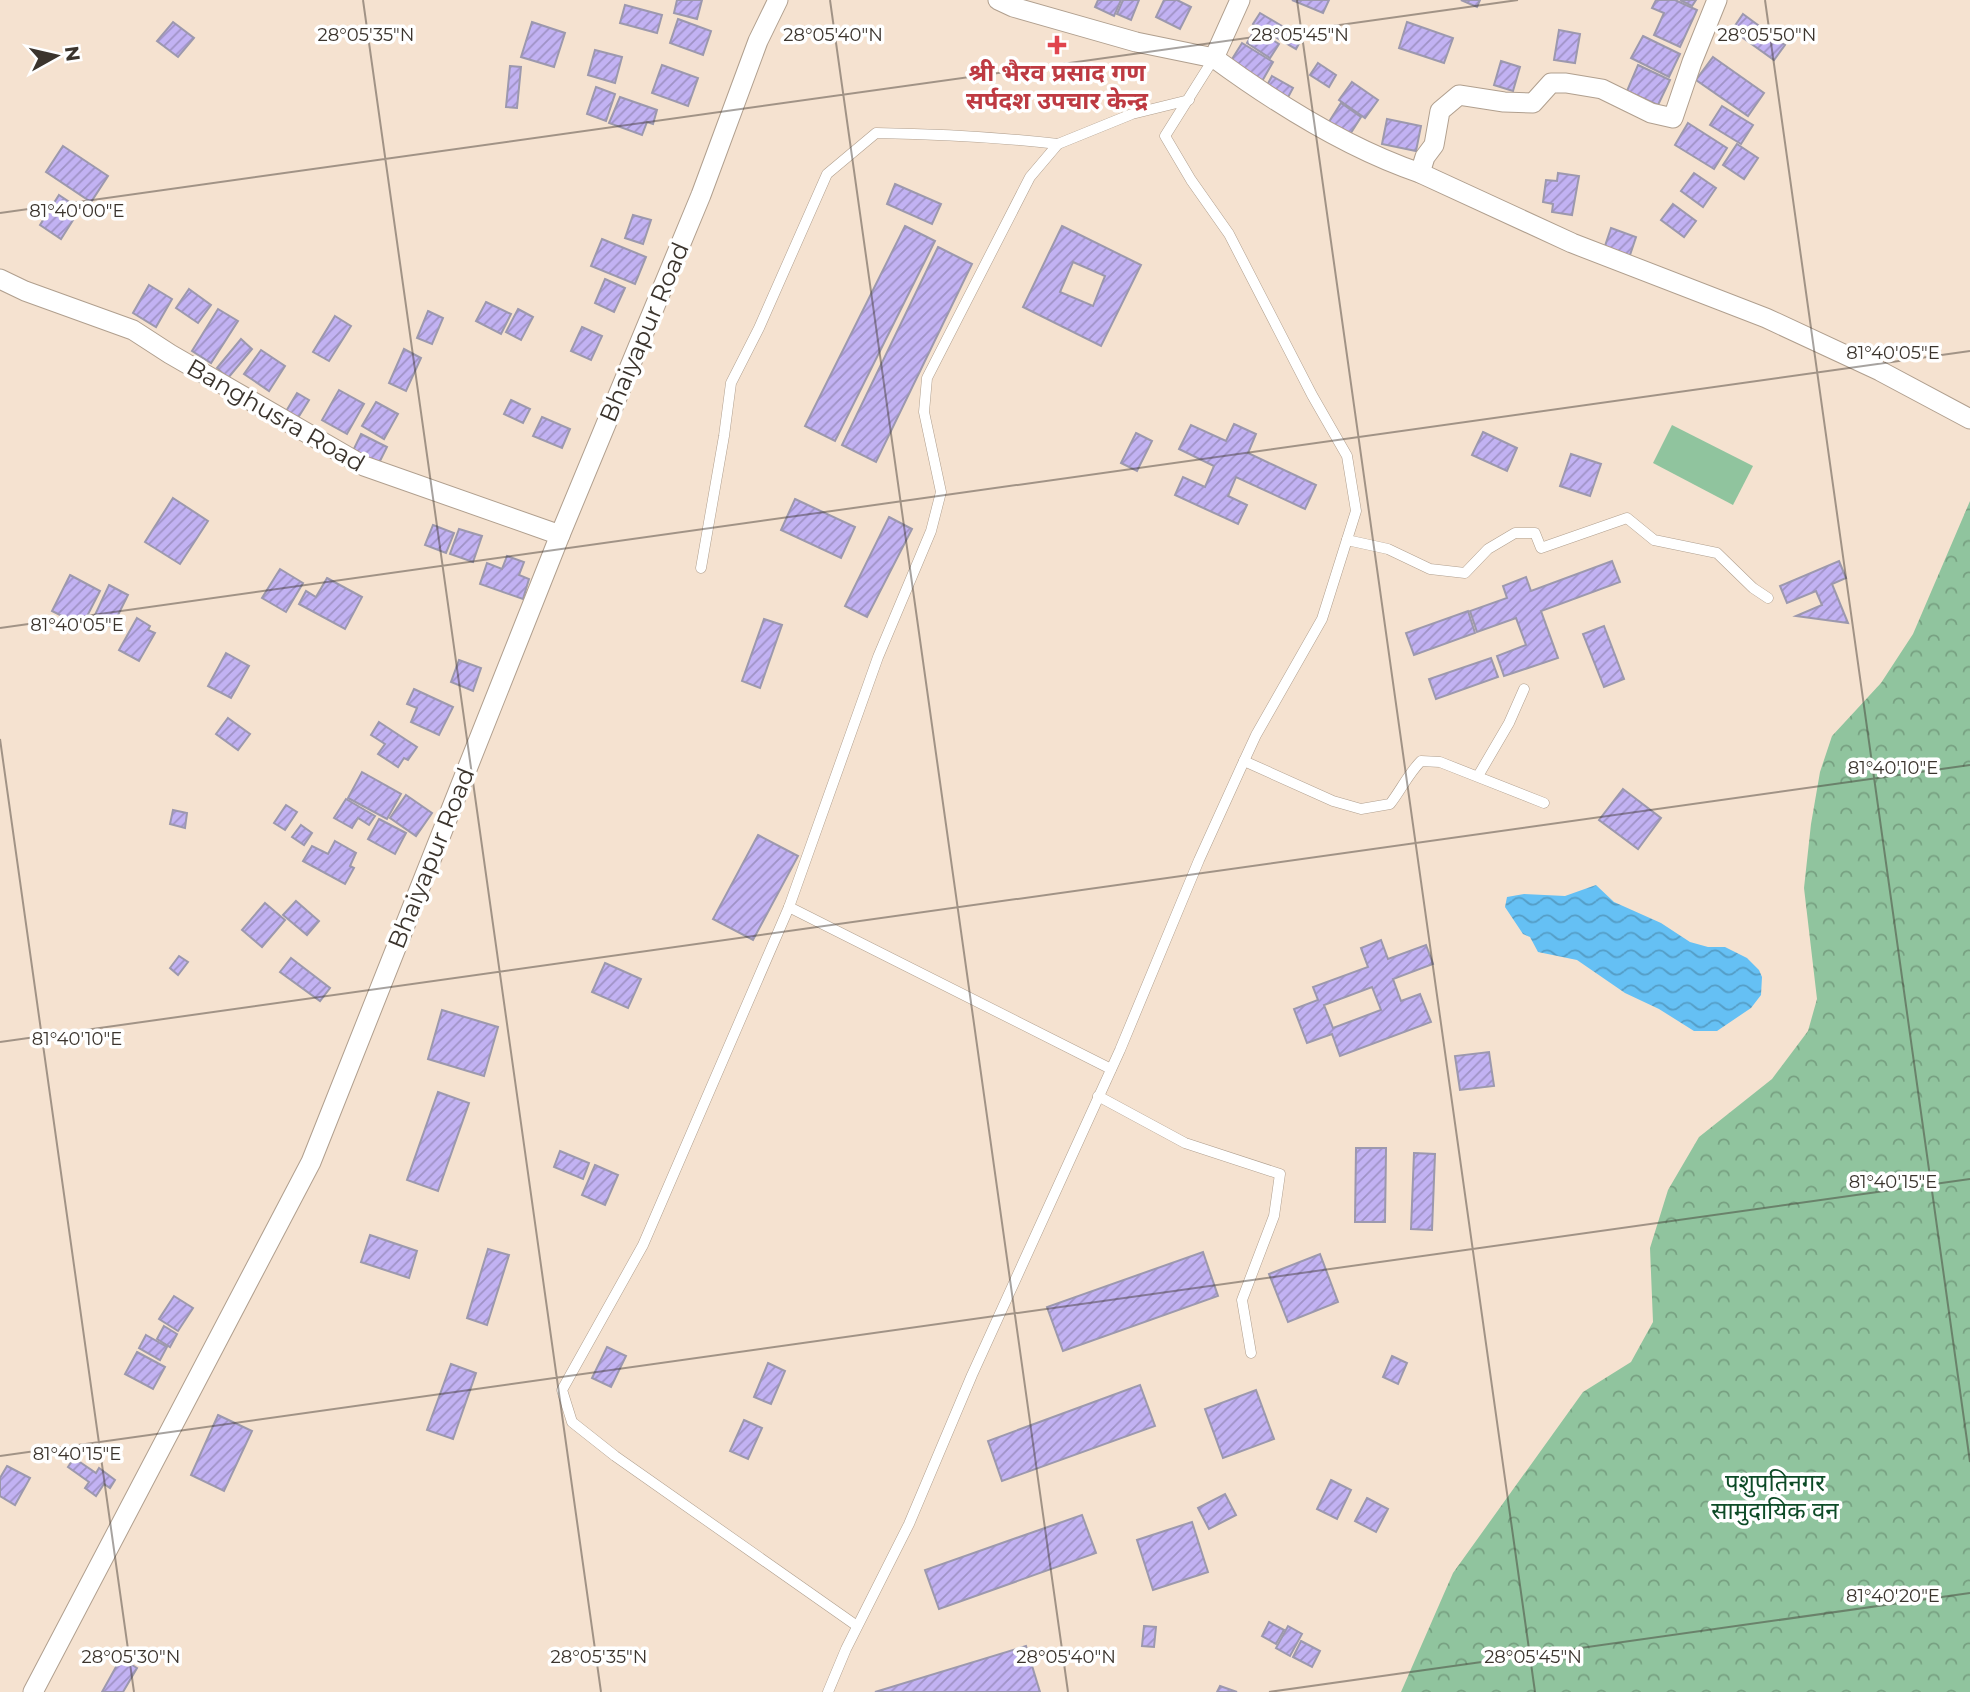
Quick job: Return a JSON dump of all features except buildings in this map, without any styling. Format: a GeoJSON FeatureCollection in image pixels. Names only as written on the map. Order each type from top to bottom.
{"type":"FeatureCollection","features":[{"type":"Feature","properties":{"kind":"street","name":"Bhaiyapur Road"},"geometry":{"type":"LineString","coordinates":[[33,1692],[311,1162],[560,535],[701,195],[758,41],[778,0]]}},
{"type":"Feature","properties":{"kind":"street"},"geometry":{"type":"LineString","coordinates":[[999,0],[1013,7],[1136,42],[1214,58],[1356,146],[1572,243],[1766,318],[1880,371],[1970,419]]}},
{"type":"Feature","properties":{"kind":"street"},"geometry":{"type":"LineString","coordinates":[[1214,58],[1241,0]]}},
{"type":"Feature","properties":{"kind":"street"},"geometry":{"type":"LineString","coordinates":[[1420,173],[1425,157],[1434,145],[1440,111],[1459,94],[1504,102],[1533,103],[1550,83],[1566,83],[1602,89],[1651,113],[1673,118],[1717,0]]}},
{"type":"Feature","properties":{"kind":"street","name":"Banghusra Road"},"geometry":{"type":"LineString","coordinates":[[0,279],[25,291],[133,330],[364,467],[560,535]]}},
{"type":"Feature","properties":{"kind":"lane"},"geometry":{"type":"LineString","coordinates":[[828,1692],[857,1626],[909,1524],[972,1375],[1111,1069],[1244,761],[1322,619],[1356,511],[1347,456],[1312,395],[1229,234],[1191,180],[1166,136],[1214,58]]}},
{"type":"Feature","properties":{"kind":"lane"},"geometry":{"type":"LineString","coordinates":[[857,1626],[615,1456],[572,1422],[562,1390],[643,1245],[789,907],[877,657],[931,531],[941,492],[924,412],[927,378],[1030,177],[1058,144],[1132,114],[1189,100]]}},
{"type":"Feature","properties":{"kind":"lane"},"geometry":{"type":"LineString","coordinates":[[701,568],[731,383],[827,174],[876,133],[1007,138],[1058,144]]}},
{"type":"Feature","properties":{"kind":"lane"},"geometry":{"type":"LineString","coordinates":[[1347,540],[1388,549],[1430,569],[1465,573],[1488,549],[1515,533],[1535,533],[1541,548],[1627,518],[1654,540],[1717,553],[1753,588],[1768,598]]}},
{"type":"Feature","properties":{"kind":"lane"},"geometry":{"type":"LineString","coordinates":[[1478,776],[1509,723],[1524,689]]}},
{"type":"Feature","properties":{"kind":"lane"},"geometry":{"type":"LineString","coordinates":[[1244,761],[1333,801],[1361,810],[1390,804],[1409,773],[1421,761],[1440,762],[1544,803]]}},
{"type":"Feature","properties":{"kind":"lane"},"geometry":{"type":"LineString","coordinates":[[789,907],[1111,1069]]}},
{"type":"Feature","properties":{"kind":"lane"},"geometry":{"type":"LineString","coordinates":[[1098,1096],[1185,1143],[1280,1174],[1274,1216],[1242,1300],[1251,1353]]}},
{"type":"Feature","properties":{"kind":"green space"},"geometry":{"type":"Polygon","coordinates":[[[1672,425],[1753,466],[1733,505],[1653,463],[1672,425]]]}},
{"type":"Feature","properties":{"kind":"green space","name":"पशुपतिनगर सामुदायिक वन"},"geometry":{"type":"Polygon","coordinates":[[[1970,501],[1970,1692],[1401,1692],[1453,1573],[1583,1392],[1631,1362],[1653,1322],[1650,1248],[1668,1190],[1699,1137],[1772,1079],[1808,1031],[1817,999],[1804,888],[1820,772],[1832,736],[1881,683],[1913,634],[1970,501]]]}},
{"type":"Feature","properties":{"kind":"water"},"geometry":{"type":"Polygon","coordinates":[[[1596,885],[1614,902],[1661,923],[1690,942],[1708,947],[1725,947],[1747,958],[1762,977],[1761,995],[1751,1008],[1717,1031],[1694,1031],[1659,1009],[1625,993],[1577,960],[1538,952],[1530,937],[1523,934],[1505,907],[1507,897],[1524,894],[1565,896],[1596,885]]]}},
{"type":"Feature","properties":{"kind":"place","name":"श्री भैरव प्रसाद गण सर्पदश उपचार केन्द्र"},"geometry":{"type":"Point","coordinates":[1057,45]}}]}
